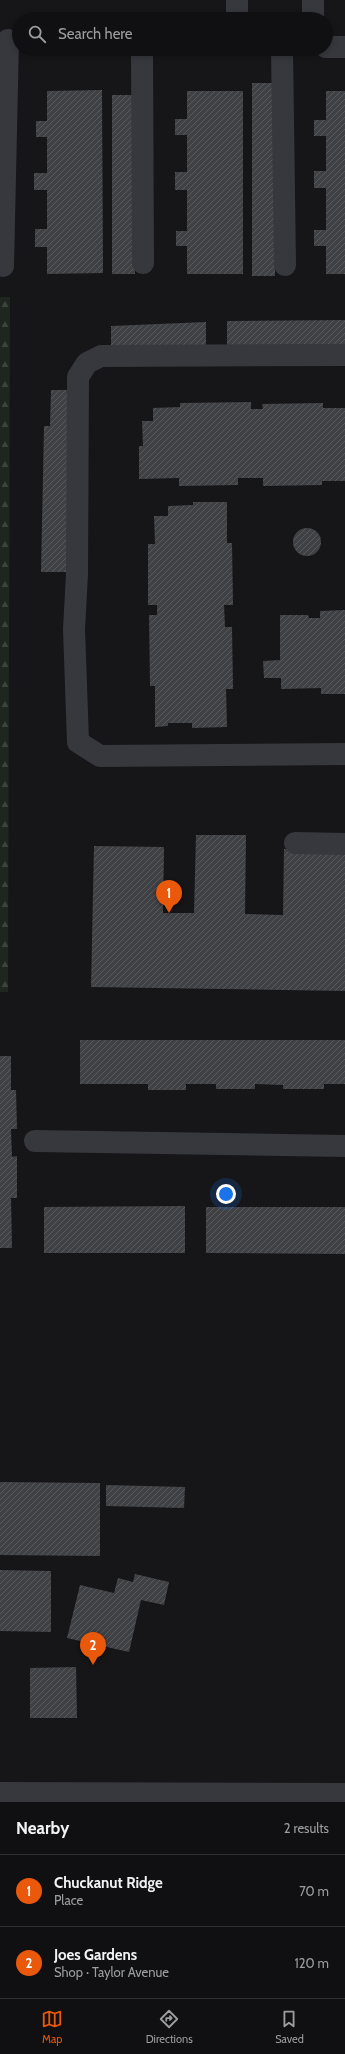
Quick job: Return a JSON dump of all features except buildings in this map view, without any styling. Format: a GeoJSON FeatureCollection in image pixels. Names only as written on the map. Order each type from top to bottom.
{"type":"FeatureCollection","features":[{"type":"Feature","properties":{"kind":"street"},"geometry":{"type":"LineString","coordinates":[[237,0],[237,12]]}},
{"type":"Feature","properties":{"kind":"street"},"geometry":{"type":"LineString","coordinates":[[313,0],[313,12]]}},
{"type":"Feature","properties":{"kind":"street"},"geometry":{"type":"LineString","coordinates":[[3,266],[9,40]]}},
{"type":"Feature","properties":{"kind":"street"},"geometry":{"type":"LineString","coordinates":[[333,47],[345,47]]}},
{"type":"Feature","properties":{"kind":"street"},"geometry":{"type":"LineString","coordinates":[[142,56],[143,263]]}},
{"type":"Feature","properties":{"kind":"street"},"geometry":{"type":"LineString","coordinates":[[282,56],[285,265]]}},
{"type":"Feature","properties":{"kind":"street"},"geometry":{"type":"LineString","coordinates":[[345,355],[101,356],[87,363],[78,377],[77,574],[74,629],[78,742],[100,756],[345,754]]}},
{"type":"Feature","properties":{"kind":"street"},"geometry":{"type":"LineString","coordinates":[[295,842],[345,844]]}},
{"type":"Feature","properties":{"kind":"street"},"geometry":{"type":"LineString","coordinates":[[35,1141],[345,1146]]}},
{"type":"Feature","properties":{"kind":"street"},"geometry":{"type":"LineString","coordinates":[[0,1793],[200,1798],[345,1794]]}},
{"type":"Feature","properties":{"kind":"green space"},"geometry":{"type":"Polygon","coordinates":[[[0,297],[10,297],[8,992],[0,992],[0,297]]]}},
{"type":"Feature","properties":{"kind":"place","name":"Chuckanut Ridge"},"geometry":{"type":"Point","coordinates":[169,913]}},
{"type":"Feature","properties":{"kind":"place","name":"Joes Gardens"},"geometry":{"type":"Point","coordinates":[93,1665]}}]}
